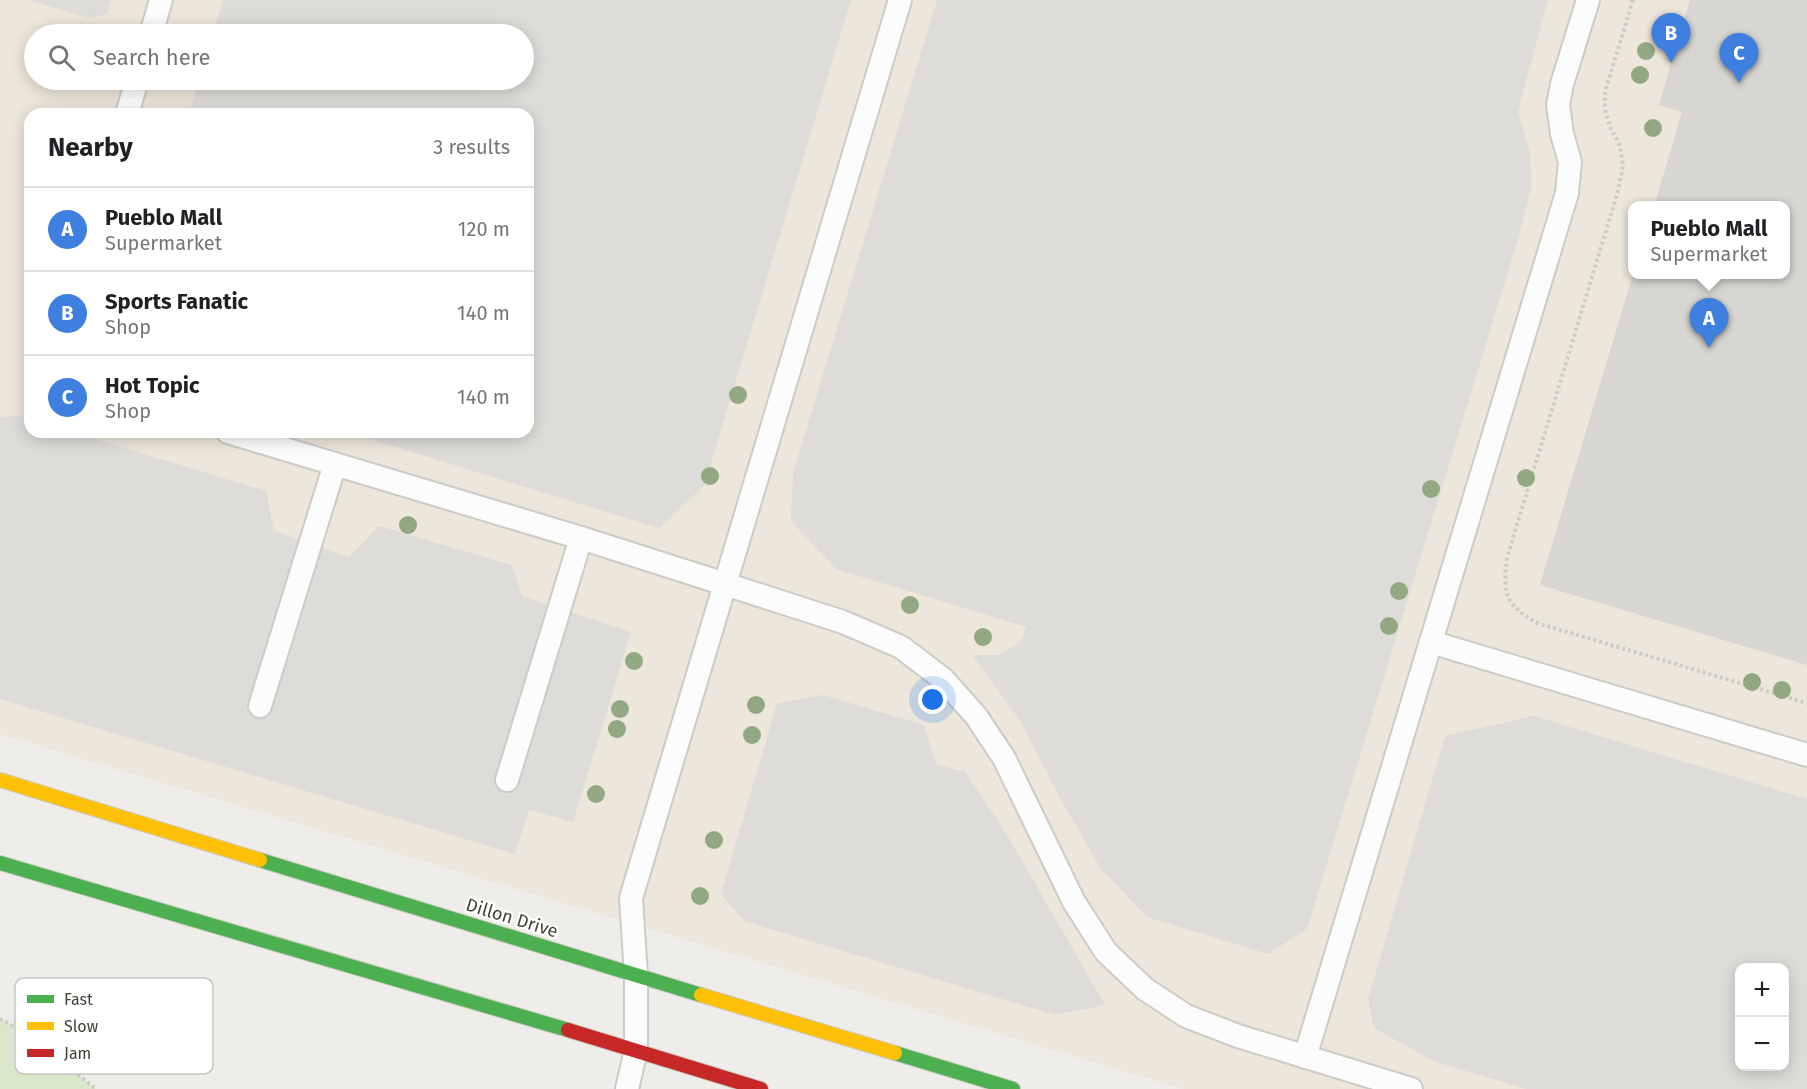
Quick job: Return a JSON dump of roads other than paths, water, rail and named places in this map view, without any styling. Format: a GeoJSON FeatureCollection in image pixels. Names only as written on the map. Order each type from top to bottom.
{"type":"FeatureCollection","features":[{"type":"Feature","properties":{"kind":"main road","name":"Dillon Drive"},"geometry":{"type":"LineString","coordinates":[[0,780],[1013,1089]]}},
{"type":"Feature","properties":{"kind":"main road"},"geometry":{"type":"LineString","coordinates":[[0,863],[636,1050],[761,1089]]}},
{"type":"Feature","properties":{"kind":"lane"},"geometry":{"type":"LineString","coordinates":[[154,24],[161,0]]}},
{"type":"Feature","properties":{"kind":"lane"},"geometry":{"type":"LineString","coordinates":[[627,1089],[636,1050],[636,975],[631,898],[900,0]]}},
{"type":"Feature","properties":{"kind":"lane"},"geometry":{"type":"LineString","coordinates":[[1305,1057],[1567,193],[1570,162],[1562,134],[1558,105],[1562,84],[1588,0]]}},
{"type":"Feature","properties":{"kind":"lane"},"geometry":{"type":"LineString","coordinates":[[129,108],[134,90]]}},
{"type":"Feature","properties":{"kind":"lane"},"geometry":{"type":"LineString","coordinates":[[248,438],[581,538],[725,584],[843,622],[901,647],[943,679],[976,716],[1004,759],[1074,902],[1106,952],[1145,989],[1186,1016],[1238,1036],[1411,1089]]}},
{"type":"Feature","properties":{"kind":"lane"},"geometry":{"type":"LineString","coordinates":[[260,706],[335,464]]}},
{"type":"Feature","properties":{"kind":"lane"},"geometry":{"type":"LineString","coordinates":[[507,780],[581,538]]}},
{"type":"Feature","properties":{"kind":"lane"},"geometry":{"type":"LineString","coordinates":[[1431,642],[1807,755]]}},
{"type":"Feature","properties":{"kind":"place","name":"Sports Fanatic"},"geometry":{"type":"Point","coordinates":[1671,63]}},
{"type":"Feature","properties":{"kind":"place","name":"Hot Topic"},"geometry":{"type":"Point","coordinates":[1739,83]}},
{"type":"Feature","properties":{"kind":"place","name":"Pueblo Mall"},"geometry":{"type":"Point","coordinates":[1709,348]}}]}
